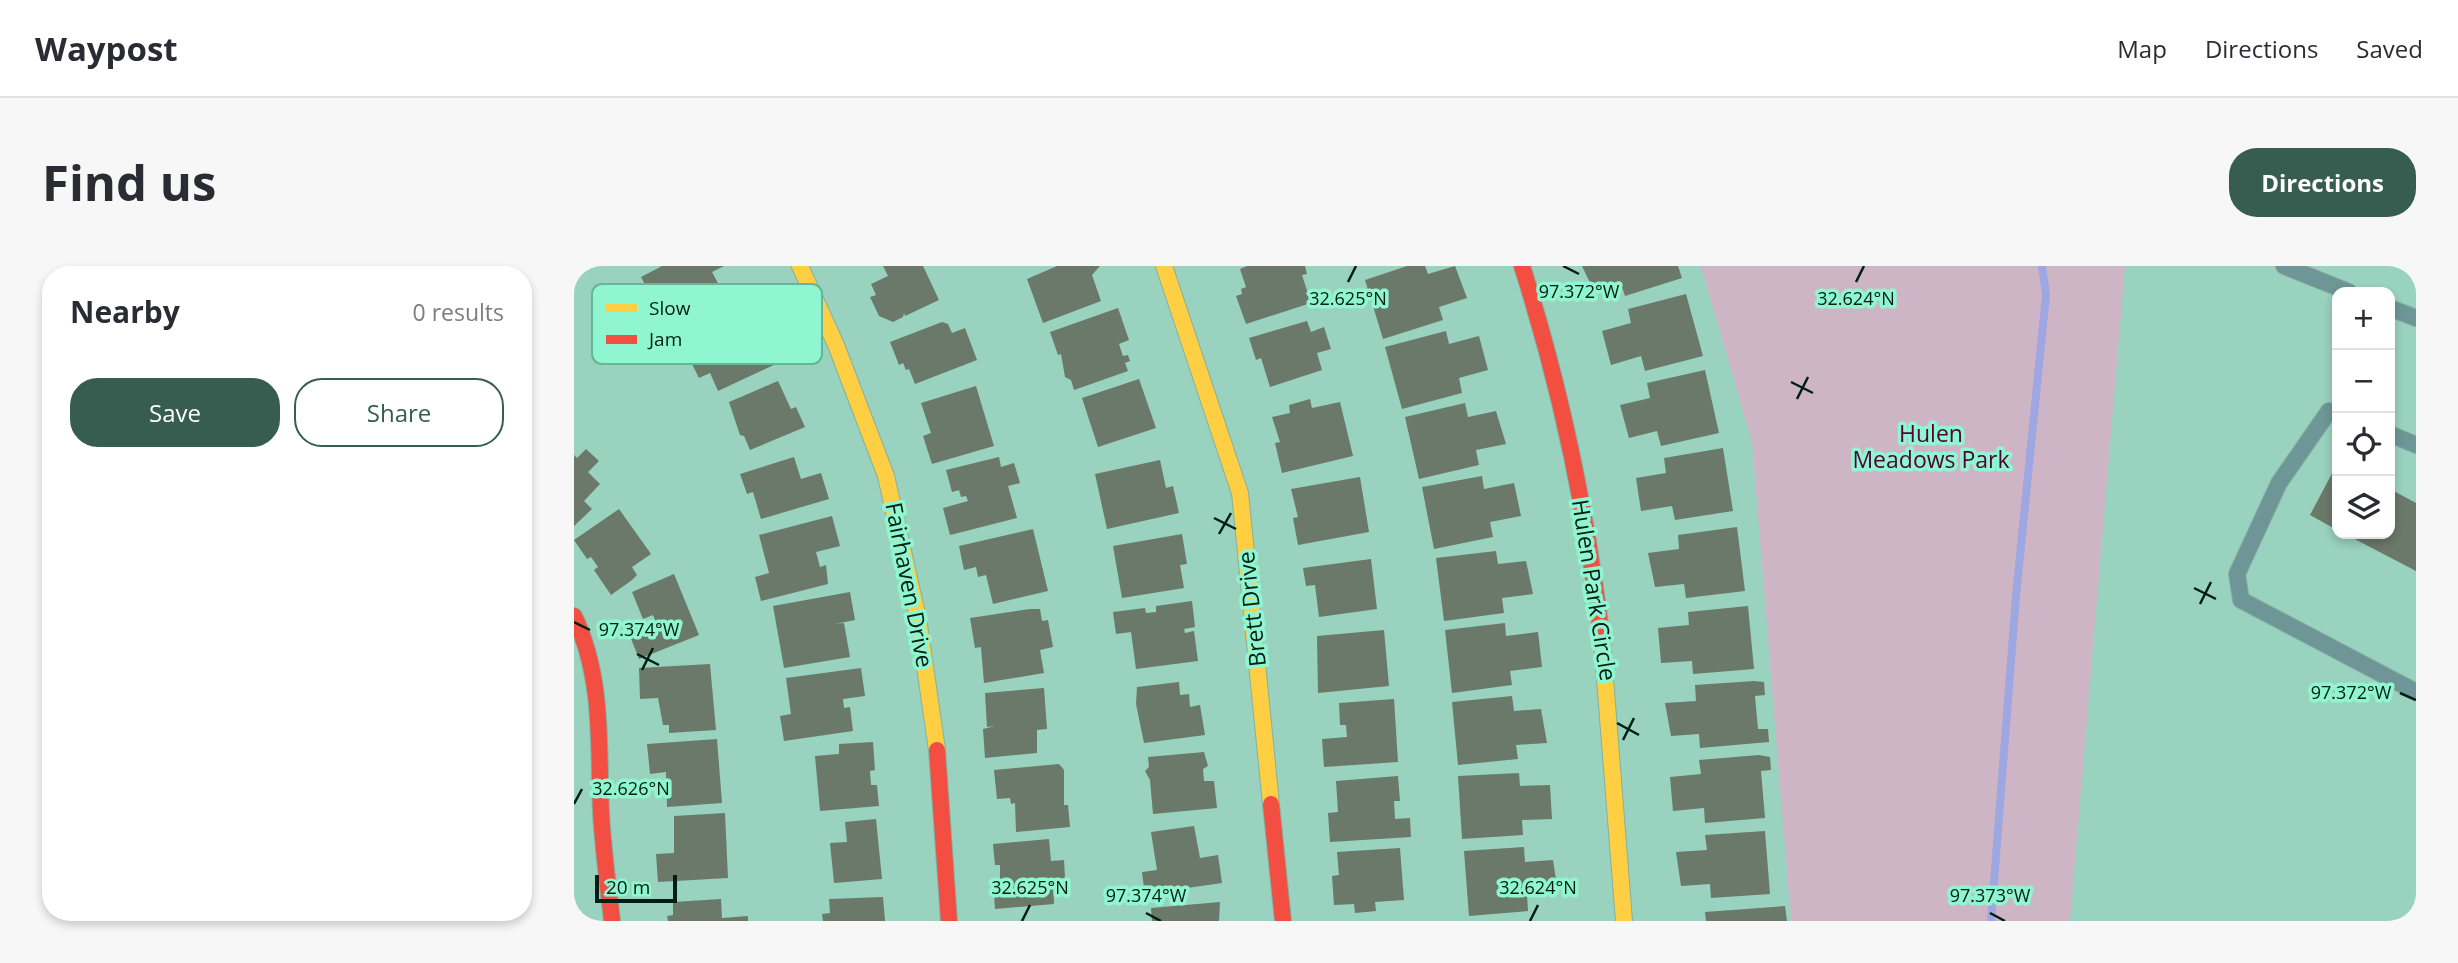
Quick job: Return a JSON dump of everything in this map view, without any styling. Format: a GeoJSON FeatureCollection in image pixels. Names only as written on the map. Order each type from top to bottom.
{"type":"FeatureCollection","features":[{"type":"Feature","properties":{"kind":"street","name":"Fairhaven Drive"},"geometry":{"type":"LineString","coordinates":[[800,266],[808,284]]}},
{"type":"Feature","properties":{"kind":"street","name":"Brett Drive"},"geometry":{"type":"LineString","coordinates":[[1164,266],[1240,493],[1283,921]]}},
{"type":"Feature","properties":{"kind":"street","name":"Hulen Park Circle"},"geometry":{"type":"LineString","coordinates":[[1522,266],[1560,391],[1598,593],[1609,693],[1625,921]]}},
{"type":"Feature","properties":{"kind":"street","name":"Fairhaven Drive"},"geometry":{"type":"LineString","coordinates":[[822,316],[886,475],[918,618],[936,740],[949,921]]}},
{"type":"Feature","properties":{"kind":"street"},"geometry":{"type":"LineString","coordinates":[[574,616],[584,633],[594,681],[602,820],[612,921]]}},
{"type":"Feature","properties":{"kind":"lane"},"geometry":{"type":"LineString","coordinates":[[2284,266],[2336,287]]}},
{"type":"Feature","properties":{"kind":"lane"},"geometry":{"type":"LineString","coordinates":[[2395,310],[2416,318]]}},
{"type":"Feature","properties":{"kind":"lane"},"geometry":{"type":"LineString","coordinates":[[2334,413],[2329,411],[2279,483],[2237,574],[2241,600],[2416,692]]}},
{"type":"Feature","properties":{"kind":"lane"},"geometry":{"type":"LineString","coordinates":[[2395,437],[2416,445]]}},
{"type":"Feature","properties":{"kind":"green space","name":"Hulen Meadows Park"},"geometry":{"type":"Polygon","coordinates":[[[1701,266],[2125,266],[2070,921],[1791,921],[1752,442],[1701,266]]]}},
{"type":"Feature","properties":{"kind":"building"},"geometry":{"type":"Polygon","coordinates":[[[662,266],[724,266],[712,272],[718,284],[645,284],[641,277],[662,266]]]}},
{"type":"Feature","properties":{"kind":"building"},"geometry":{"type":"Polygon","coordinates":[[[883,266],[923,266],[939,300],[905,316],[904,313],[903,317],[893,322],[879,316],[870,297],[876,295],[871,284],[888,276],[883,266]]]}},
{"type":"Feature","properties":{"kind":"building"},"geometry":{"type":"Polygon","coordinates":[[[1057,266],[1100,266],[1092,275],[1101,301],[1043,323],[1027,279],[1057,266]]]}},
{"type":"Feature","properties":{"kind":"building"},"geometry":{"type":"Polygon","coordinates":[[[1247,266],[1305,266],[1307,274],[1302,275],[1311,303],[1246,324],[1236,296],[1242,294],[1241,289],[1246,287],[1240,269],[1247,266]]]}},
{"type":"Feature","properties":{"kind":"building"},"geometry":{"type":"Polygon","coordinates":[[[1407,266],[1425,266],[1428,274],[1455,266],[1467,298],[1439,307],[1443,320],[1383,339],[1365,280],[1407,266]]]}},
{"type":"Feature","properties":{"kind":"building"},"geometry":{"type":"Polygon","coordinates":[[[1582,266],[1678,266],[1682,278],[1625,296],[1620,281],[1593,289],[1582,266]]]}},
{"type":"Feature","properties":{"kind":"building"},"geometry":{"type":"Polygon","coordinates":[[[1686,294],[1703,356],[1645,371],[1641,356],[1611,365],[1602,331],[1631,323],[1628,309],[1686,294]]]}},
{"type":"Feature","properties":{"kind":"building"},"geometry":{"type":"Polygon","coordinates":[[[1118,308],[1129,340],[1119,344],[1123,356],[1128,355],[1130,361],[1125,363],[1128,371],[1074,390],[1071,380],[1065,377],[1061,354],[1058,355],[1050,332],[1118,308]]]}},
{"type":"Feature","properties":{"kind":"building"},"geometry":{"type":"Polygon","coordinates":[[[1307,321],[1311,332],[1324,327],[1331,349],[1317,353],[1322,370],[1270,387],[1261,358],[1256,360],[1249,338],[1307,321]]]}},
{"type":"Feature","properties":{"kind":"building"},"geometry":{"type":"Polygon","coordinates":[[[942,322],[948,324],[952,333],[965,328],[977,360],[915,384],[909,369],[906,370],[903,363],[899,365],[890,342],[942,322]]]}},
{"type":"Feature","properties":{"kind":"building"},"geometry":{"type":"Polygon","coordinates":[[[1446,331],[1449,344],[1479,336],[1488,370],[1459,378],[1462,393],[1402,409],[1385,347],[1446,331]]]}},
{"type":"Feature","properties":{"kind":"building"},"geometry":{"type":"Polygon","coordinates":[[[692,364],[776,364],[718,391],[710,373],[699,378],[692,364]]]}},
{"type":"Feature","properties":{"kind":"building"},"geometry":{"type":"Polygon","coordinates":[[[1705,370],[1719,433],[1661,446],[1657,431],[1629,438],[1620,405],[1650,398],[1647,383],[1705,370]]]}},
{"type":"Feature","properties":{"kind":"building"},"geometry":{"type":"Polygon","coordinates":[[[1139,379],[1156,428],[1098,447],[1082,398],[1139,379]]]}},
{"type":"Feature","properties":{"kind":"building"},"geometry":{"type":"Polygon","coordinates":[[[778,381],[791,409],[796,407],[805,427],[750,450],[744,436],[740,435],[729,402],[778,381]]]}},
{"type":"Feature","properties":{"kind":"building"},"geometry":{"type":"Polygon","coordinates":[[[976,386],[994,446],[932,464],[923,436],[931,433],[921,403],[976,386]]]}},
{"type":"Feature","properties":{"kind":"building"},"geometry":{"type":"Polygon","coordinates":[[[1310,399],[1312,408],[1340,402],[1353,456],[1282,473],[1275,443],[1280,442],[1272,417],[1290,413],[1289,405],[1310,399]]]}},
{"type":"Feature","properties":{"kind":"building"},"geometry":{"type":"Polygon","coordinates":[[[1465,403],[1468,417],[1496,411],[1506,444],[1476,450],[1479,465],[1419,479],[1405,417],[1465,403]]]}},
{"type":"Feature","properties":{"kind":"building"},"geometry":{"type":"Polygon","coordinates":[[[1723,448],[1733,511],[1675,520],[1672,506],[1641,511],[1636,478],[1666,473],[1664,458],[1723,448]]]}},
{"type":"Feature","properties":{"kind":"building"},"geometry":{"type":"Polygon","coordinates":[[[586,449],[599,461],[588,472],[600,484],[584,501],[592,509],[574,526],[574,455],[577,458],[586,449]]]}},
{"type":"Feature","properties":{"kind":"building"},"geometry":{"type":"Polygon","coordinates":[[[794,457],[801,479],[821,473],[829,499],[761,519],[753,492],[747,494],[740,474],[794,457]]]}},
{"type":"Feature","properties":{"kind":"building"},"geometry":{"type":"Polygon","coordinates":[[[999,457],[1001,467],[1014,463],[1020,483],[1008,486],[1017,518],[950,535],[943,508],[968,501],[966,496],[961,497],[959,490],[952,492],[946,470],[999,457]]]}},
{"type":"Feature","properties":{"kind":"building"},"geometry":{"type":"Polygon","coordinates":[[[1160,460],[1166,488],[1173,486],[1179,513],[1107,529],[1095,474],[1160,460]]]}},
{"type":"Feature","properties":{"kind":"building"},"geometry":{"type":"Polygon","coordinates":[[[2332,473],[2332,527],[2310,515],[2332,473]]]}},
{"type":"Feature","properties":{"kind":"building"},"geometry":{"type":"Polygon","coordinates":[[[1482,476],[1484,489],[1514,483],[1521,516],[1490,522],[1493,537],[1434,549],[1422,487],[1482,476]]]}},
{"type":"Feature","properties":{"kind":"building"},"geometry":{"type":"Polygon","coordinates":[[[1360,477],[1369,532],[1298,545],[1293,518],[1298,517],[1291,489],[1360,477]]]}},
{"type":"Feature","properties":{"kind":"building"},"geometry":{"type":"Polygon","coordinates":[[[2395,492],[2416,503],[2416,571],[2355,539],[2395,539],[2395,492]]]}},
{"type":"Feature","properties":{"kind":"building"},"geometry":{"type":"Polygon","coordinates":[[[619,509],[651,554],[632,567],[637,575],[611,595],[594,570],[598,567],[591,557],[587,559],[574,540],[619,509]]]}},
{"type":"Feature","properties":{"kind":"building"},"geometry":{"type":"Polygon","coordinates":[[[832,516],[840,546],[816,552],[820,567],[826,565],[828,584],[761,601],[755,577],[769,573],[759,535],[832,516]]]}},
{"type":"Feature","properties":{"kind":"building"},"geometry":{"type":"Polygon","coordinates":[[[1737,527],[1745,591],[1686,598],[1684,584],[1655,587],[1648,553],[1679,549],[1678,535],[1737,527]]]}},
{"type":"Feature","properties":{"kind":"building"},"geometry":{"type":"Polygon","coordinates":[[[1033,529],[1048,591],[993,604],[986,575],[978,577],[976,567],[964,570],[959,546],[1033,529]]]}},
{"type":"Feature","properties":{"kind":"building"},"geometry":{"type":"Polygon","coordinates":[[[1182,534],[1187,564],[1180,565],[1184,588],[1122,598],[1113,546],[1182,534]]]}},
{"type":"Feature","properties":{"kind":"building"},"geometry":{"type":"Polygon","coordinates":[[[1496,551],[1498,564],[1526,561],[1533,594],[1502,598],[1504,613],[1444,621],[1436,558],[1496,551]]]}},
{"type":"Feature","properties":{"kind":"building"},"geometry":{"type":"Polygon","coordinates":[[[1371,559],[1377,609],[1319,617],[1315,585],[1306,586],[1303,568],[1371,559]]]}},
{"type":"Feature","properties":{"kind":"building"},"geometry":{"type":"Polygon","coordinates":[[[674,574],[699,635],[639,659],[628,631],[655,620],[653,615],[643,619],[632,592],[674,574]]]}},
{"type":"Feature","properties":{"kind":"building"},"geometry":{"type":"Polygon","coordinates":[[[850,592],[855,620],[835,624],[844,623],[850,657],[784,668],[773,606],[850,592]]]}},
{"type":"Feature","properties":{"kind":"building"},"geometry":{"type":"Polygon","coordinates":[[[1192,601],[1195,627],[1184,629],[1185,633],[1194,631],[1198,661],[1136,669],[1131,632],[1116,634],[1113,612],[1145,608],[1146,613],[1156,612],[1156,606],[1192,601]]]}},
{"type":"Feature","properties":{"kind":"building"},"geometry":{"type":"Polygon","coordinates":[[[1748,606],[1754,669],[1693,674],[1692,661],[1661,663],[1658,628],[1689,625],[1688,612],[1748,606]]]}},
{"type":"Feature","properties":{"kind":"building"},"geometry":{"type":"Polygon","coordinates":[[[1040,609],[1042,621],[1048,620],[1053,647],[1040,650],[1044,673],[984,683],[981,647],[975,648],[970,618],[1040,609]]]}},
{"type":"Feature","properties":{"kind":"building"},"geometry":{"type":"Polygon","coordinates":[[[1505,623],[1506,636],[1538,632],[1542,667],[1510,671],[1512,685],[1452,693],[1445,630],[1505,623]]]}},
{"type":"Feature","properties":{"kind":"building"},"geometry":{"type":"Polygon","coordinates":[[[1384,630],[1389,686],[1318,693],[1317,636],[1384,630]]]}},
{"type":"Feature","properties":{"kind":"building"},"geometry":{"type":"Polygon","coordinates":[[[710,664],[716,730],[669,733],[669,725],[663,725],[658,698],[640,699],[639,668],[710,664]]]}},
{"type":"Feature","properties":{"kind":"building"},"geometry":{"type":"Polygon","coordinates":[[[861,668],[865,696],[843,699],[844,708],[850,707],[853,731],[784,741],[780,716],[791,714],[786,678],[861,668]]]}},
{"type":"Feature","properties":{"kind":"building"},"geometry":{"type":"Polygon","coordinates":[[[1179,682],[1180,695],[1189,694],[1190,707],[1200,705],[1205,735],[1144,743],[1136,704],[1137,687],[1179,682]]]}},
{"type":"Feature","properties":{"kind":"building"},"geometry":{"type":"Polygon","coordinates":[[[1764,682],[1765,695],[1755,696],[1758,729],[1768,729],[1769,742],[1700,748],[1699,734],[1671,736],[1665,703],[1696,701],[1695,685],[1764,682]]]}},
{"type":"Feature","properties":{"kind":"building"},"geometry":{"type":"Polygon","coordinates":[[[1044,688],[1047,729],[1037,730],[1037,753],[985,758],[983,729],[995,726],[987,727],[985,693],[1044,688]]]}},
{"type":"Feature","properties":{"kind":"building"},"geometry":{"type":"Polygon","coordinates":[[[1512,696],[1514,711],[1541,709],[1547,743],[1516,745],[1518,759],[1458,765],[1452,702],[1512,696]]]}},
{"type":"Feature","properties":{"kind":"building"},"geometry":{"type":"Polygon","coordinates":[[[1394,699],[1398,762],[1324,767],[1322,739],[1347,737],[1346,725],[1340,725],[1339,703],[1394,699]]]}},
{"type":"Feature","properties":{"kind":"building"},"geometry":{"type":"Polygon","coordinates":[[[717,739],[722,803],[667,807],[666,772],[650,774],[647,744],[717,739]]]}},
{"type":"Feature","properties":{"kind":"building"},"geometry":{"type":"Polygon","coordinates":[[[873,742],[875,770],[870,771],[871,785],[877,785],[879,806],[820,811],[815,756],[839,754],[839,744],[873,742]]]}},
{"type":"Feature","properties":{"kind":"building"},"geometry":{"type":"Polygon","coordinates":[[[1204,752],[1208,766],[1203,769],[1204,781],[1214,781],[1217,808],[1153,814],[1150,780],[1145,771],[1149,767],[1148,757],[1204,752]]]}},
{"type":"Feature","properties":{"kind":"building"},"geometry":{"type":"Polygon","coordinates":[[[1759,755],[1770,757],[1771,770],[1761,771],[1765,818],[1705,823],[1704,808],[1673,811],[1670,777],[1701,774],[1699,760],[1759,755]]]}},
{"type":"Feature","properties":{"kind":"building"},"geometry":{"type":"Polygon","coordinates":[[[1059,764],[1064,770],[1064,805],[1068,805],[1070,827],[1016,832],[1015,803],[1011,804],[1010,798],[997,799],[994,770],[1059,764]]]}},
{"type":"Feature","properties":{"kind":"building"},"geometry":{"type":"Polygon","coordinates":[[[1519,773],[1520,786],[1550,785],[1552,819],[1522,820],[1523,835],[1462,839],[1458,776],[1519,773]]]}},
{"type":"Feature","properties":{"kind":"building"},"geometry":{"type":"Polygon","coordinates":[[[1398,776],[1400,801],[1394,801],[1395,819],[1410,818],[1411,837],[1330,842],[1328,813],[1338,812],[1336,781],[1398,776]]]}},
{"type":"Feature","properties":{"kind":"building"},"geometry":{"type":"Polygon","coordinates":[[[725,813],[728,878],[658,882],[656,854],[674,853],[674,816],[725,813]]]}},
{"type":"Feature","properties":{"kind":"building"},"geometry":{"type":"Polygon","coordinates":[[[876,819],[882,879],[834,883],[830,843],[847,842],[845,822],[876,819]]]}},
{"type":"Feature","properties":{"kind":"building"},"geometry":{"type":"Polygon","coordinates":[[[1194,826],[1200,858],[1218,855],[1222,883],[1159,892],[1159,886],[1144,888],[1142,872],[1157,870],[1151,832],[1194,826]]]}},
{"type":"Feature","properties":{"kind":"building"},"geometry":{"type":"Polygon","coordinates":[[[1765,831],[1770,894],[1711,898],[1710,884],[1681,886],[1676,852],[1707,850],[1705,835],[1765,831]]]}},
{"type":"Feature","properties":{"kind":"building"},"geometry":{"type":"Polygon","coordinates":[[[1049,839],[1051,861],[1064,860],[1065,878],[1053,879],[1054,904],[995,909],[993,880],[1000,879],[1000,865],[995,865],[993,844],[1049,839]]]}},
{"type":"Feature","properties":{"kind":"building"},"geometry":{"type":"Polygon","coordinates":[[[1524,847],[1525,862],[1553,860],[1558,893],[1527,895],[1528,911],[1469,916],[1464,851],[1524,847]]]}},
{"type":"Feature","properties":{"kind":"building"},"geometry":{"type":"Polygon","coordinates":[[[1400,848],[1404,900],[1375,902],[1376,911],[1355,913],[1354,904],[1334,905],[1332,876],[1339,875],[1337,852],[1400,848]]]}},
{"type":"Feature","properties":{"kind":"building"},"geometry":{"type":"Polygon","coordinates":[[[883,897],[885,921],[823,921],[822,914],[830,913],[829,899],[883,897]]]}},
{"type":"Feature","properties":{"kind":"building"},"geometry":{"type":"Polygon","coordinates":[[[721,899],[722,918],[748,916],[748,921],[668,921],[667,916],[673,915],[673,902],[721,899]]]}},
{"type":"Feature","properties":{"kind":"building"},"geometry":{"type":"Polygon","coordinates":[[[1220,902],[1219,921],[1152,921],[1151,908],[1220,902]]]}},
{"type":"Feature","properties":{"kind":"building"},"geometry":{"type":"Polygon","coordinates":[[[1785,906],[1787,921],[1706,921],[1705,912],[1785,906]]]}},
{"type":"Feature","properties":{"kind":"waterway"},"geometry":{"type":"LineString","coordinates":[[1991,921],[2016,596],[2046,295],[2042,266]]}},
{"type":"Feature","properties":{"kind":"traffic: slow"},"geometry":{"type":"LineString","coordinates":[[800,266],[808,284]]}},
{"type":"Feature","properties":{"kind":"traffic: slow"},"geometry":{"type":"LineString","coordinates":[[1164,266],[1240,493],[1271,804]]}},
{"type":"Feature","properties":{"kind":"traffic: slow"},"geometry":{"type":"LineString","coordinates":[[822,314],[886,476],[918,618],[937,750]]}},
{"type":"Feature","properties":{"kind":"traffic: slow"},"geometry":{"type":"LineString","coordinates":[[1602,641],[1624,921]]}},
{"type":"Feature","properties":{"kind":"traffic: jam"},"geometry":{"type":"LineString","coordinates":[[1522,266],[1549,358],[1571,451],[1589,545],[1602,641]]}},
{"type":"Feature","properties":{"kind":"traffic: jam"},"geometry":{"type":"LineString","coordinates":[[574,616],[584,640],[595,688],[602,826],[612,921]]}},
{"type":"Feature","properties":{"kind":"traffic: jam"},"geometry":{"type":"LineString","coordinates":[[937,750],[949,921]]}},
{"type":"Feature","properties":{"kind":"traffic: jam"},"geometry":{"type":"LineString","coordinates":[[1271,804],[1283,921]]}}]}
